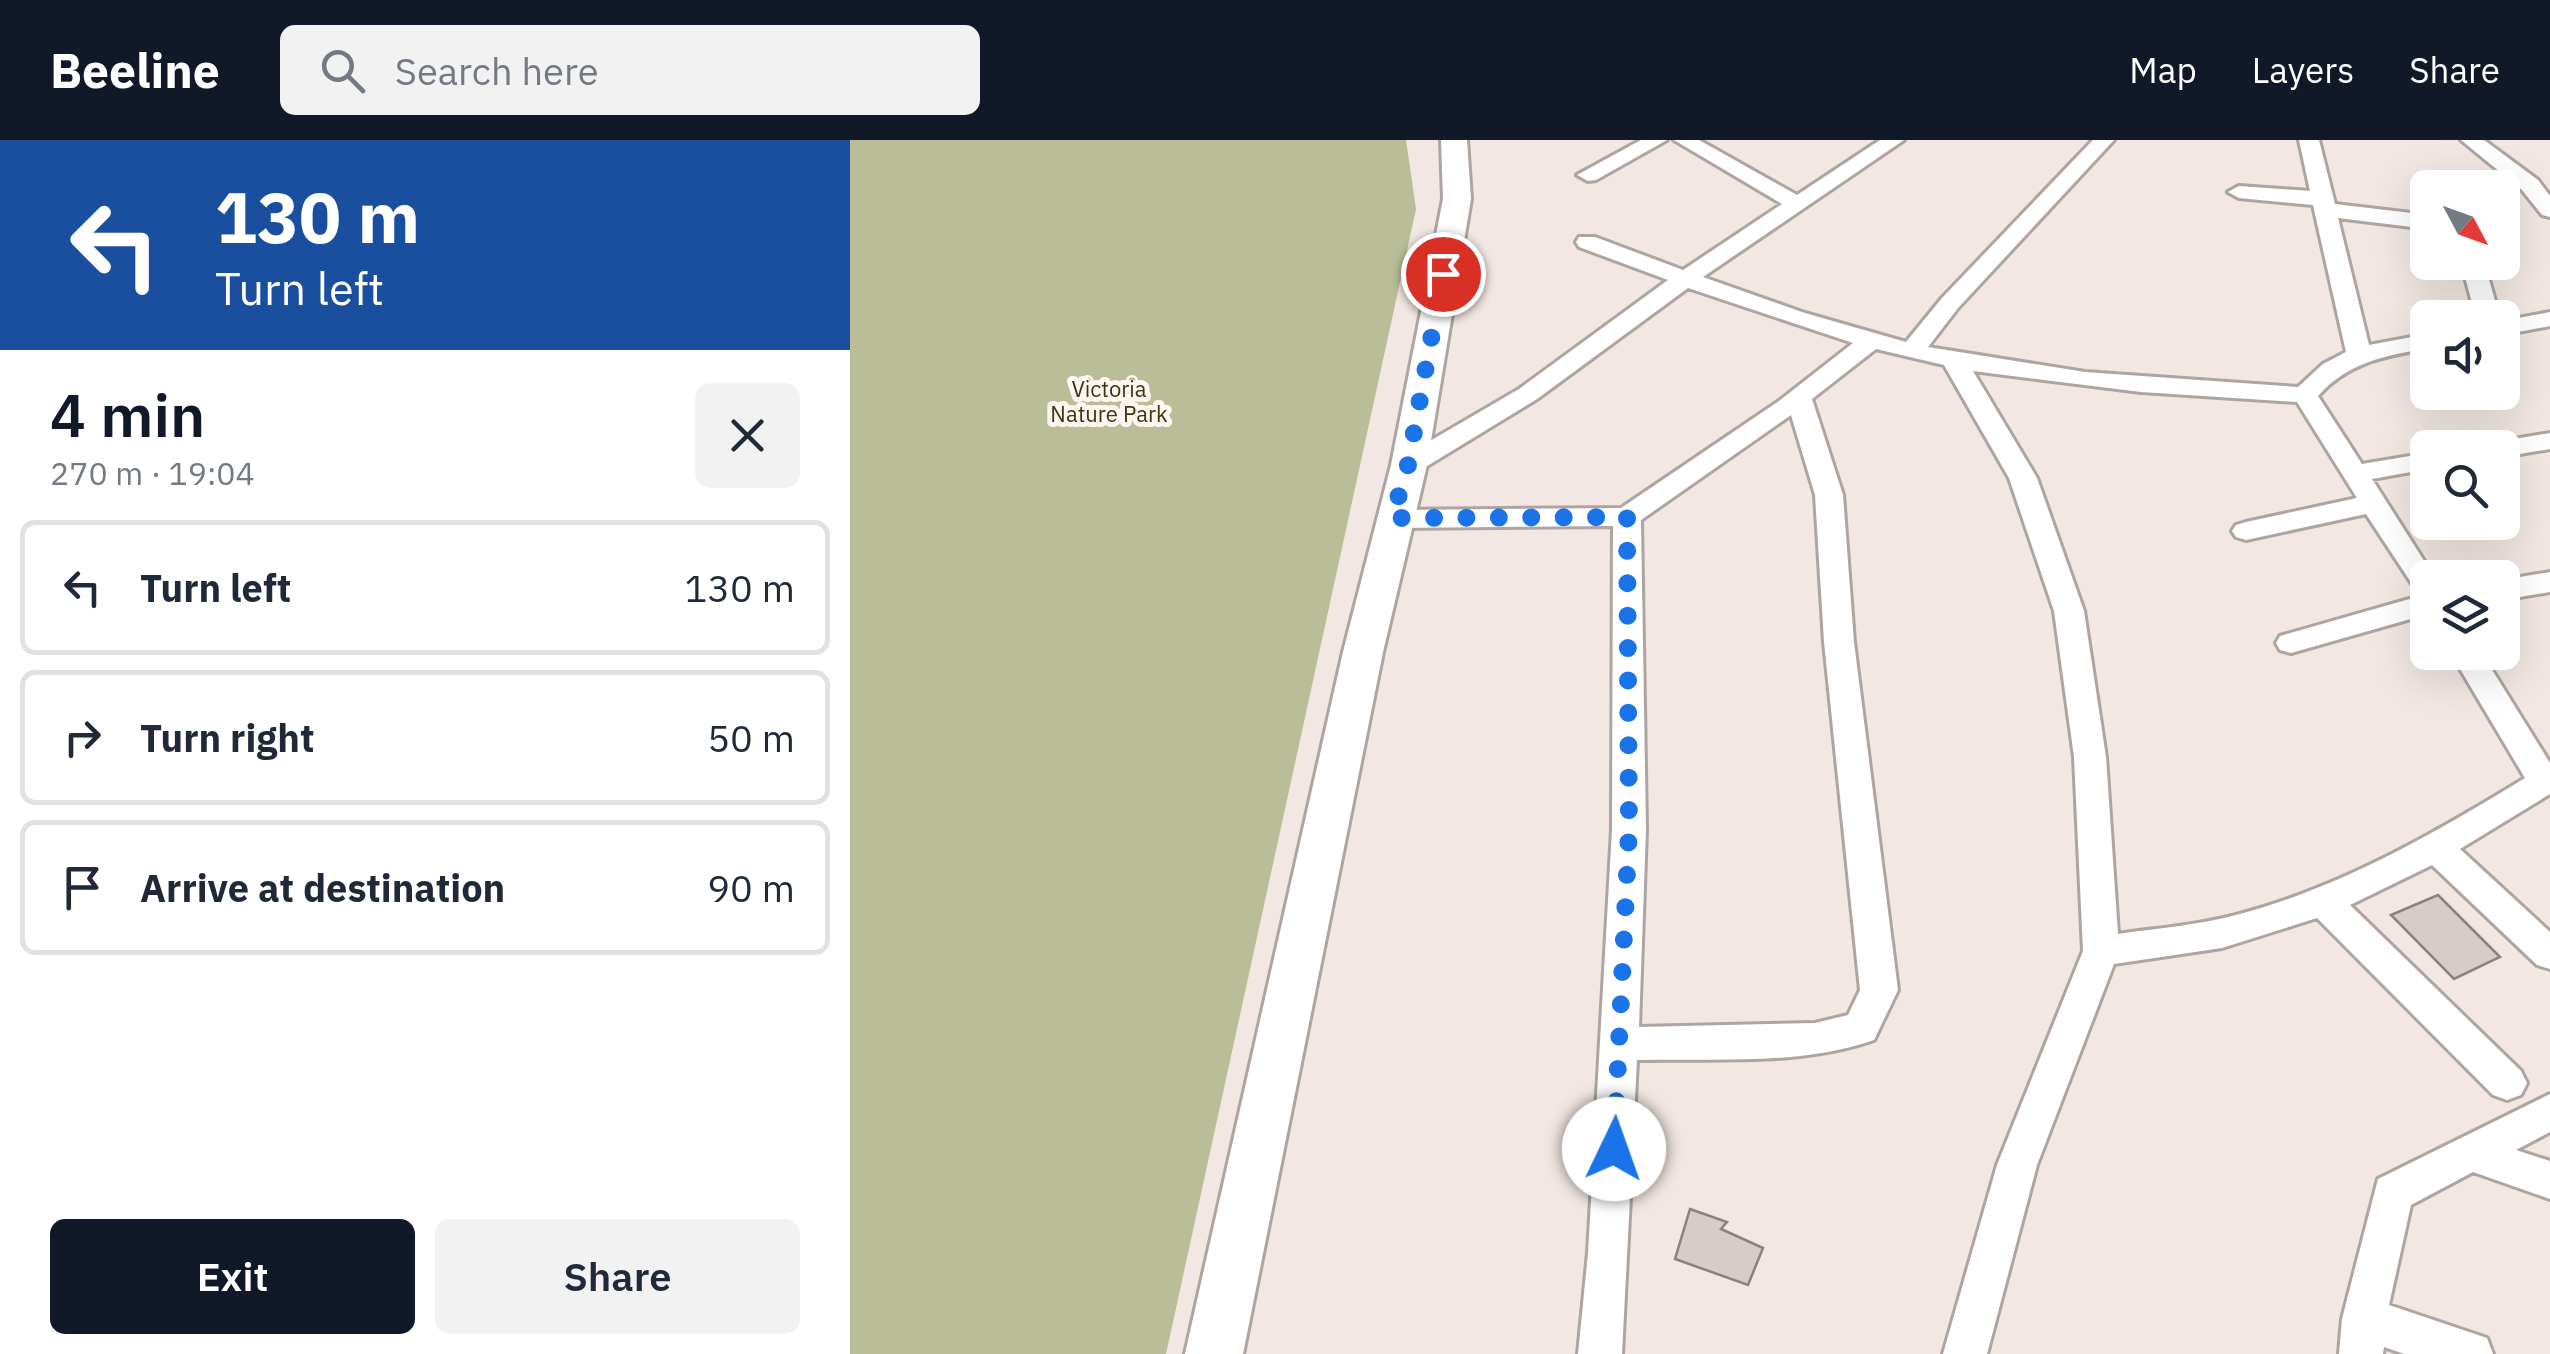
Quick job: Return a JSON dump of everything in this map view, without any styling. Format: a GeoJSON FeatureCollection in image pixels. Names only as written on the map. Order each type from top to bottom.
{"type":"FeatureCollection","features":[{"type":"Feature","properties":{"kind":"street"},"geometry":{"type":"LineString","coordinates":[[1214,1354],[1392,518],[1408,465],[1457,199],[1454,140]]}},
{"type":"Feature","properties":{"kind":"street"},"geometry":{"type":"LineString","coordinates":[[1588,176],[1656,140]]}},
{"type":"Feature","properties":{"kind":"street"},"geometry":{"type":"LineString","coordinates":[[1684,140],[1798,204]]}},
{"type":"Feature","properties":{"kind":"street"},"geometry":{"type":"LineString","coordinates":[[1408,465],[1528,394],[1686,278],[1894,140]]}},
{"type":"Feature","properties":{"kind":"street"},"geometry":{"type":"LineString","coordinates":[[1913,349],[1950,302],[2104,140]]}},
{"type":"Feature","properties":{"kind":"street"},"geometry":{"type":"LineString","coordinates":[[2309,140],[2358,353]]}},
{"type":"Feature","properties":{"kind":"street"},"geometry":{"type":"LineString","coordinates":[[2472,140],[2530,185],[2550,210]]}},
{"type":"Feature","properties":{"kind":"street"},"geometry":{"type":"LineString","coordinates":[[2240,192],[2410,219]]}},
{"type":"Feature","properties":{"kind":"street"},"geometry":{"type":"LineString","coordinates":[[1587,242],[1779,313],[1871,341],[2029,371],[2228,392],[2305,395]]}},
{"type":"Feature","properties":{"kind":"street"},"geometry":{"type":"LineString","coordinates":[[2520,325],[2550,319]]}},
{"type":"Feature","properties":{"kind":"street"},"geometry":{"type":"LineString","coordinates":[[1392,518],[1627,517],[1799,398],[1871,341]]}},
{"type":"Feature","properties":{"kind":"street"},"geometry":{"type":"LineString","coordinates":[[2305,395],[2323,372],[2358,353],[2410,344]]}},
{"type":"Feature","properties":{"kind":"street"},"geometry":{"type":"LineString","coordinates":[[1952,357],[2024,478],[2069,611],[2090,757],[2101,951],[2018,1165],[1965,1354]]}},
{"type":"Feature","properties":{"kind":"street"},"geometry":{"type":"LineString","coordinates":[[2305,395],[2411,560]]}},
{"type":"Feature","properties":{"kind":"street"},"geometry":{"type":"LineString","coordinates":[[1619,1044],[1815,1039],[1861,1028],[1879,990],[1839,642],[1830,496],[1799,398]]}},
{"type":"Feature","properties":{"kind":"street"},"geometry":{"type":"LineString","coordinates":[[2520,446],[2550,442]]}},
{"type":"Feature","properties":{"kind":"street"},"geometry":{"type":"LineString","coordinates":[[2356,473],[2410,464]]}},
{"type":"Feature","properties":{"kind":"street"},"geometry":{"type":"LineString","coordinates":[[2246,531],[2375,503]]}},
{"type":"Feature","properties":{"kind":"street"},"geometry":{"type":"LineString","coordinates":[[1600,1354],[1629,830],[1627,517]]}},
{"type":"Feature","properties":{"kind":"street"},"geometry":{"type":"LineString","coordinates":[[2520,587],[2550,582]]}},
{"type":"Feature","properties":{"kind":"street"},"geometry":{"type":"LineString","coordinates":[[2290,642],[2410,609]]}},
{"type":"Feature","properties":{"kind":"street"},"geometry":{"type":"LineString","coordinates":[[2101,951],[2236,930],[2353,892],[2436,848],[2547,779],[2477,670]]}},
{"type":"Feature","properties":{"kind":"street"},"geometry":{"type":"LineString","coordinates":[[2436,848],[2550,954]]}},
{"type":"Feature","properties":{"kind":"street"},"geometry":{"type":"LineString","coordinates":[[2324,902],[2506,1083]]}},
{"type":"Feature","properties":{"kind":"street"},"geometry":{"type":"LineString","coordinates":[[2471,1354],[2363,1336],[2393,1193],[2550,1112]]}},
{"type":"Feature","properties":{"kind":"street"},"geometry":{"type":"LineString","coordinates":[[2470,1153],[2550,1180]]}},
{"type":"Feature","properties":{"kind":"green space","name":"Victoria Nature Park"},"geometry":{"type":"Polygon","coordinates":[[[850,140],[1406,140],[1416,209],[1166,1354],[850,1354],[850,140]]]}},
{"type":"Feature","properties":{"kind":"building"},"geometry":{"type":"Polygon","coordinates":[[[2438,895],[2500,957],[2454,979],[2391,915],[2438,895]]]}},
{"type":"Feature","properties":{"kind":"building"},"geometry":{"type":"Polygon","coordinates":[[[1690,1209],[1727,1222],[1721,1229],[1763,1248],[1748,1285],[1675,1259],[1690,1209]]]}},
{"type":"Feature","properties":{"kind":"route"},"geometry":{"type":"LineString","coordinates":[[1443,274],[1408,465],[1392,518],[1627,517],[1629,830],[1614,1149]]}}]}
